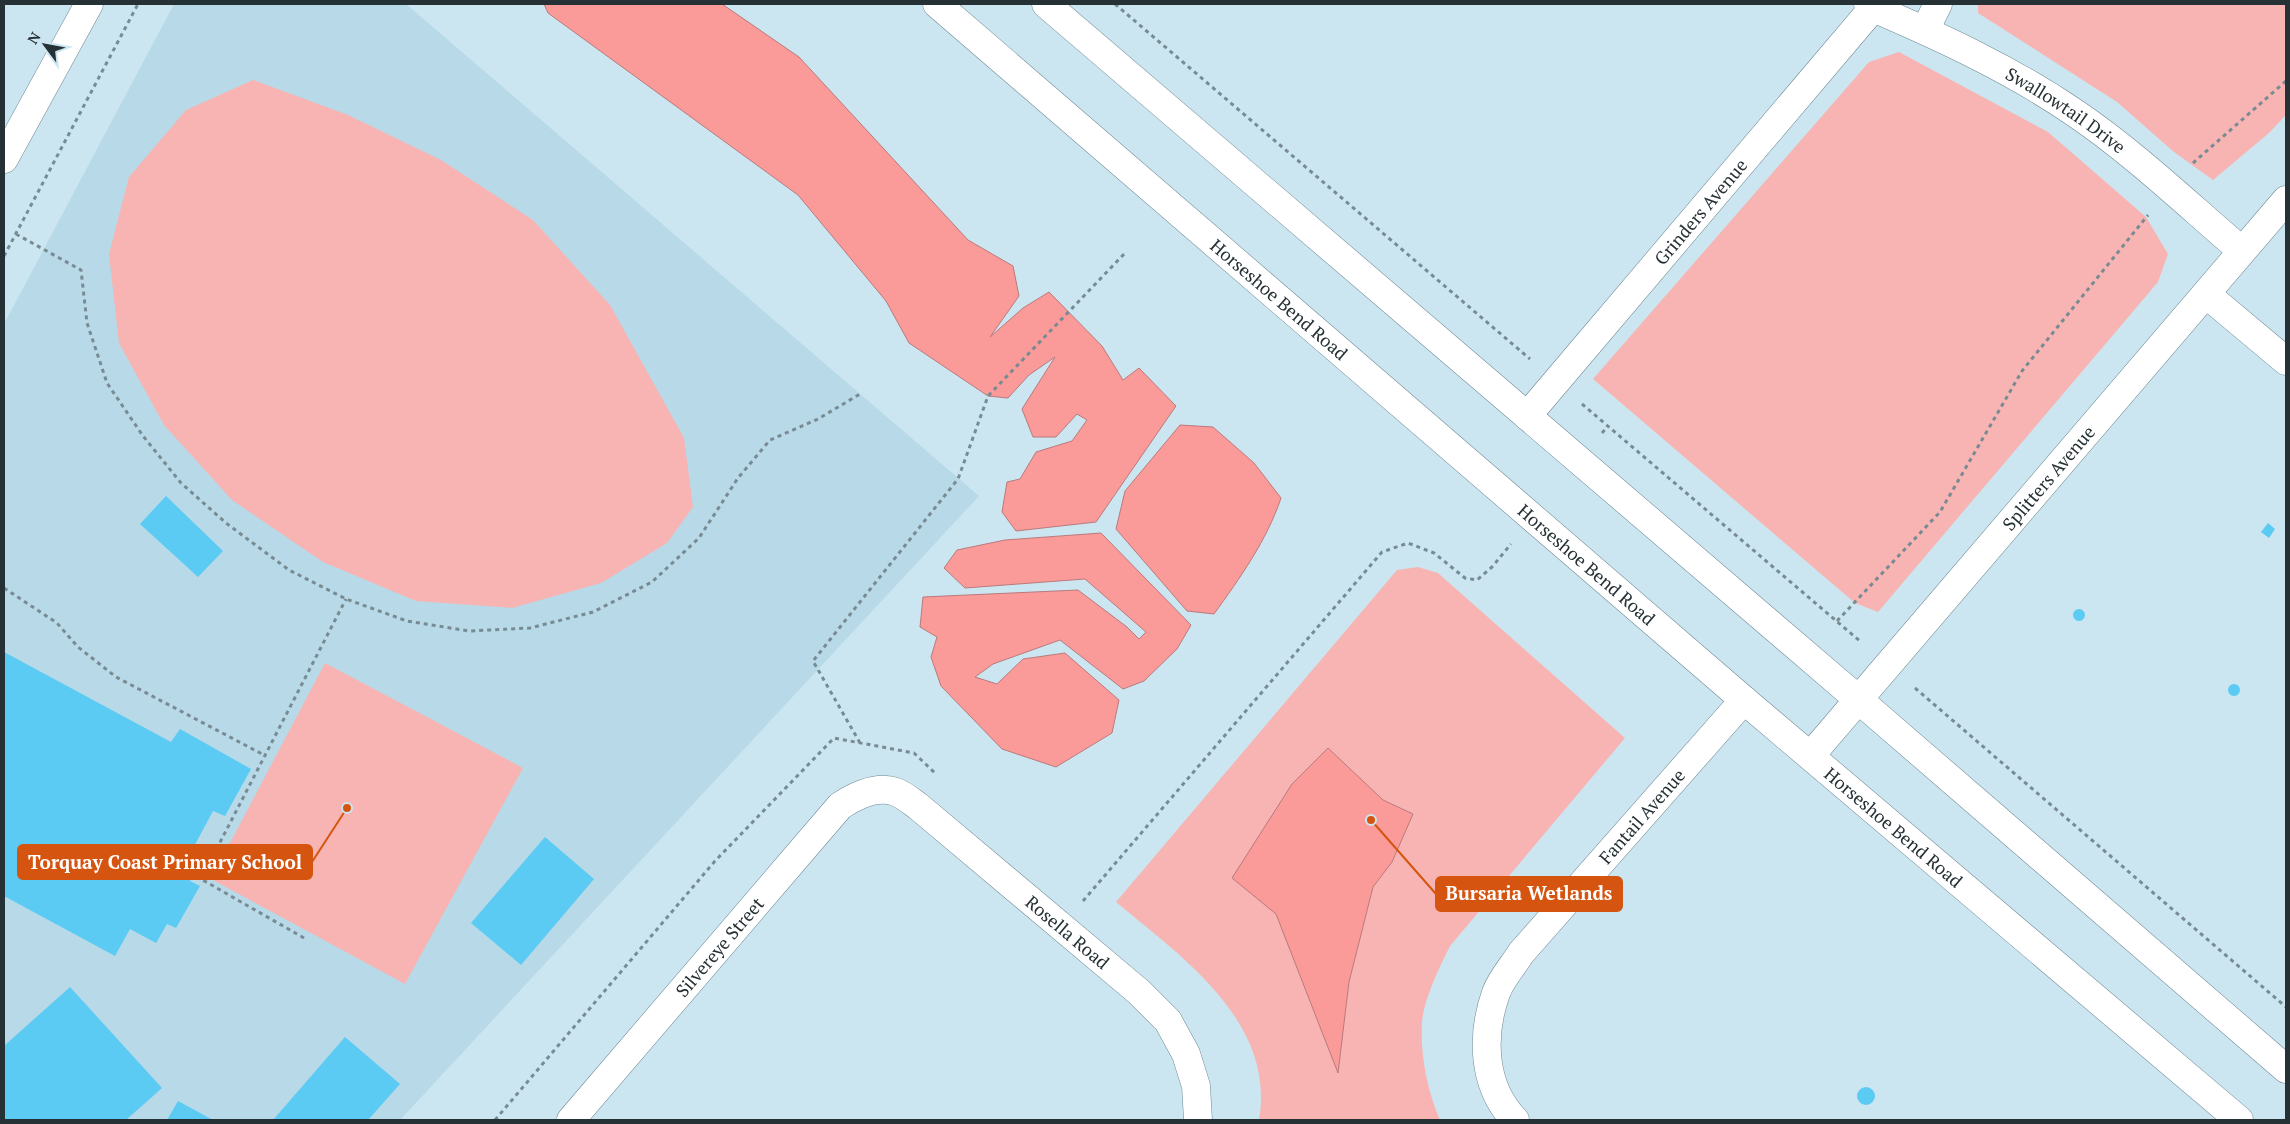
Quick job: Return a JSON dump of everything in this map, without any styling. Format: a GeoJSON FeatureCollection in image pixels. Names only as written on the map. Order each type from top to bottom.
{"type":"FeatureCollection","features":[{"type":"Feature","properties":{"kind":"street"},"geometry":{"type":"LineString","coordinates":[[4,158],[89,4]]}},
{"type":"Feature","properties":{"kind":"street","name":"Horseshoe Bend Road"},"geometry":{"type":"LineString","coordinates":[[937,4],[1744,700],[2239,1120]]}},
{"type":"Feature","properties":{"kind":"street"},"geometry":{"type":"LineString","coordinates":[[1046,4],[1859,700],[2286,1069]]}},
{"type":"Feature","properties":{"kind":"street"},"geometry":{"type":"LineString","coordinates":[[1925,30],[1938,4]]}},
{"type":"Feature","properties":{"kind":"street","name":"Grinders Avenue"},"geometry":{"type":"LineString","coordinates":[[1527,416],[1870,6]]}},
{"type":"Feature","properties":{"kind":"street","name":"Swallowtail Drive"},"geometry":{"type":"LineString","coordinates":[[1870,6],[1982,58],[2074,112],[2102,132],[2241,250]]}},
{"type":"Feature","properties":{"kind":"street","name":"Splitters Avenue"},"geometry":{"type":"LineString","coordinates":[[1811,755],[2206,294],[2241,250],[2286,200]]}},
{"type":"Feature","properties":{"kind":"street"},"geometry":{"type":"LineString","coordinates":[[2206,294],[2286,361]]}},
{"type":"Feature","properties":{"kind":"street","name":"Fantail Avenue"},"geometry":{"type":"LineString","coordinates":[[1514,1120],[1509,1115],[1490,1079],[1485,1036],[1497,991],[1521,954],[1744,700]]}},
{"type":"Feature","properties":{"kind":"street","name":"Silvereye Street"},"geometry":{"type":"LineString","coordinates":[[570,1120],[840,806],[855,796],[879,790]]}},
{"type":"Feature","properties":{"kind":"street","name":"Rosella Road"},"geometry":{"type":"LineString","coordinates":[[879,790],[895,791],[918,807],[1131,985],[1168,1021],[1186,1054],[1196,1086],[1198,1120]]}},
{"type":"Feature","properties":{"kind":"path"},"geometry":{"type":"LineString","coordinates":[[4,256],[138,4]]}},
{"type":"Feature","properties":{"kind":"path"},"geometry":{"type":"LineString","coordinates":[[1115,4],[2286,1007]]}},
{"type":"Feature","properties":{"kind":"path"},"geometry":{"type":"LineString","coordinates":[[1836,622],[1940,512],[2022,371],[2169,189],[2200,156],[2286,81]]}},
{"type":"Feature","properties":{"kind":"path"},"geometry":{"type":"LineString","coordinates":[[16,234],[81,270],[87,323],[106,383],[180,484],[226,524],[289,570],[346,599],[406,621],[469,631],[530,628],[593,612],[652,582],[699,538],[738,478],[770,440],[818,419],[860,394]]}},
{"type":"Feature","properties":{"kind":"path"},"geometry":{"type":"LineString","coordinates":[[860,744],[813,661],[958,478],[988,396],[1126,252]]}},
{"type":"Feature","properties":{"kind":"path"},"geometry":{"type":"LineString","coordinates":[[1082,903],[1382,552],[1408,543],[1434,553],[1465,578],[1477,580],[1492,567]]}},
{"type":"Feature","properties":{"kind":"path"},"geometry":{"type":"LineString","coordinates":[[4,588],[57,623],[78,647],[116,677],[264,755]]}},
{"type":"Feature","properties":{"kind":"path"},"geometry":{"type":"LineString","coordinates":[[304,938],[201,879],[346,599]]}},
{"type":"Feature","properties":{"kind":"shaded area"},"geometry":{"type":"Polygon","coordinates":[[[174,4],[406,4],[979,496],[400,1120],[4,1120],[4,324],[174,4]]]}},
{"type":"Feature","properties":{"kind":"shaded area"},"geometry":{"type":"Polygon","coordinates":[[[544,4],[722,4],[799,57],[968,240],[1013,266],[1019,296],[990,337],[1023,308],[1049,292],[1102,346],[1123,380],[1139,368],[1176,406],[1096,522],[1016,531],[1002,512],[1007,482],[1020,479],[1036,452],[1072,441],[1087,420],[1077,414],[1056,437],[1033,437],[1022,409],[1055,357],[1029,375],[1008,398],[988,396],[909,343],[886,301],[798,195],[548,13],[544,4]]]}},
{"type":"Feature","properties":{"kind":"shaded area"},"geometry":{"type":"Polygon","coordinates":[[[1978,4],[2286,4],[2286,115],[2269,133],[2213,180],[2174,152],[2117,102],[1978,13],[1978,4]]]}},
{"type":"Feature","properties":{"kind":"shaded area"},"geometry":{"type":"Polygon","coordinates":[[[1899,52],[2048,132],[2146,217],[2168,254],[2158,282],[1878,612],[1855,603],[1593,379],[1869,62],[1899,52]]]}},
{"type":"Feature","properties":{"kind":"shaded area"},"geometry":{"type":"Polygon","coordinates":[[[253,80],[348,115],[441,160],[533,220],[610,305],[684,438],[693,507],[667,543],[601,583],[512,608],[416,601],[323,562],[232,500],[164,425],[119,343],[109,254],[129,177],[186,110],[253,80]]]}},
{"type":"Feature","properties":{"kind":"shaded area"},"geometry":{"type":"Polygon","coordinates":[[[1180,425],[1213,427],[1254,463],[1281,498],[1261,544],[1214,614],[1187,611],[1116,529],[1125,491],[1180,425]]]}},
{"type":"Feature","properties":{"kind":"shaded area"},"geometry":{"type":"Polygon","coordinates":[[[1101,533],[1191,625],[1177,649],[1144,681],[1123,689],[1060,640],[993,664],[975,677],[997,684],[1023,659],[1065,653],[1119,700],[1112,733],[1056,767],[1002,749],[941,686],[931,657],[937,637],[920,627],[923,597],[1078,590],[1127,627],[1139,639],[1146,632],[1085,579],[965,588],[944,568],[957,550],[1005,540],[1101,533]]]}},
{"type":"Feature","properties":{"kind":"shaded area"},"geometry":{"type":"Polygon","coordinates":[[[1418,567],[1438,573],[1625,738],[1450,946],[1446,954],[1429,993],[1422,1022],[1425,1072],[1431,1097],[1440,1120],[1259,1120],[1260,1085],[1253,1052],[1239,1022],[1219,995],[1195,969],[1116,902],[1397,570],[1418,567]]]}},
{"type":"Feature","properties":{"kind":"shaded area"},"geometry":{"type":"Polygon","coordinates":[[[325,663],[523,768],[405,984],[211,879],[325,663]]]}},
{"type":"Feature","properties":{"kind":"shaded area"},"geometry":{"type":"Polygon","coordinates":[[[1328,748],[1383,800],[1413,814],[1392,862],[1373,887],[1349,982],[1338,1073],[1276,914],[1232,878],[1292,784],[1328,748]]]}},
{"type":"Feature","properties":{"kind":"building"},"geometry":{"type":"Polygon","coordinates":[[[166,496],[223,551],[198,577],[140,524],[166,496]]]}},
{"type":"Feature","properties":{"kind":"building"},"geometry":{"type":"Polygon","coordinates":[[[2268,523],[2275,529],[2269,538],[2261,532],[2268,523]]]}},
{"type":"Feature","properties":{"kind":"building"},"geometry":{"type":"Polygon","coordinates":[[[2079,609],[2085,615],[2079,621],[2073,615],[2079,609]]]}},
{"type":"Feature","properties":{"kind":"building"},"geometry":{"type":"Polygon","coordinates":[[[4,652],[171,742],[180,729],[251,769],[225,816],[213,811],[183,867],[194,873],[190,881],[200,886],[176,928],[167,924],[156,943],[130,929],[115,956],[4,896],[4,652]]]}},
{"type":"Feature","properties":{"kind":"building"},"geometry":{"type":"Polygon","coordinates":[[[2232,684],[2236,684],[2240,690],[2236,696],[2232,696],[2228,692],[2228,688],[2232,684]]]}},
{"type":"Feature","properties":{"kind":"building"},"geometry":{"type":"Polygon","coordinates":[[[545,837],[594,879],[521,965],[471,923],[545,837]]]}},
{"type":"Feature","properties":{"kind":"building"},"geometry":{"type":"Polygon","coordinates":[[[70,987],[162,1088],[126,1120],[4,1120],[4,1046],[70,987]]]}},
{"type":"Feature","properties":{"kind":"building"},"geometry":{"type":"Polygon","coordinates":[[[345,1037],[400,1084],[368,1120],[273,1120],[345,1037]]]}},
{"type":"Feature","properties":{"kind":"building"},"geometry":{"type":"Polygon","coordinates":[[[1866,1087],[1872,1090],[1875,1096],[1872,1102],[1866,1105],[1860,1102],[1857,1096],[1860,1090],[1866,1087]]]}},
{"type":"Feature","properties":{"kind":"building"},"geometry":{"type":"Polygon","coordinates":[[[178,1101],[213,1120],[167,1120],[178,1101]]]}},
{"type":"Feature","properties":{"kind":"place","name":"Torquay Coast Primary School"},"geometry":{"type":"Point","coordinates":[347,808]}},
{"type":"Feature","properties":{"kind":"place","name":"Bursaria Wetlands"},"geometry":{"type":"Point","coordinates":[1371,820]}}]}
